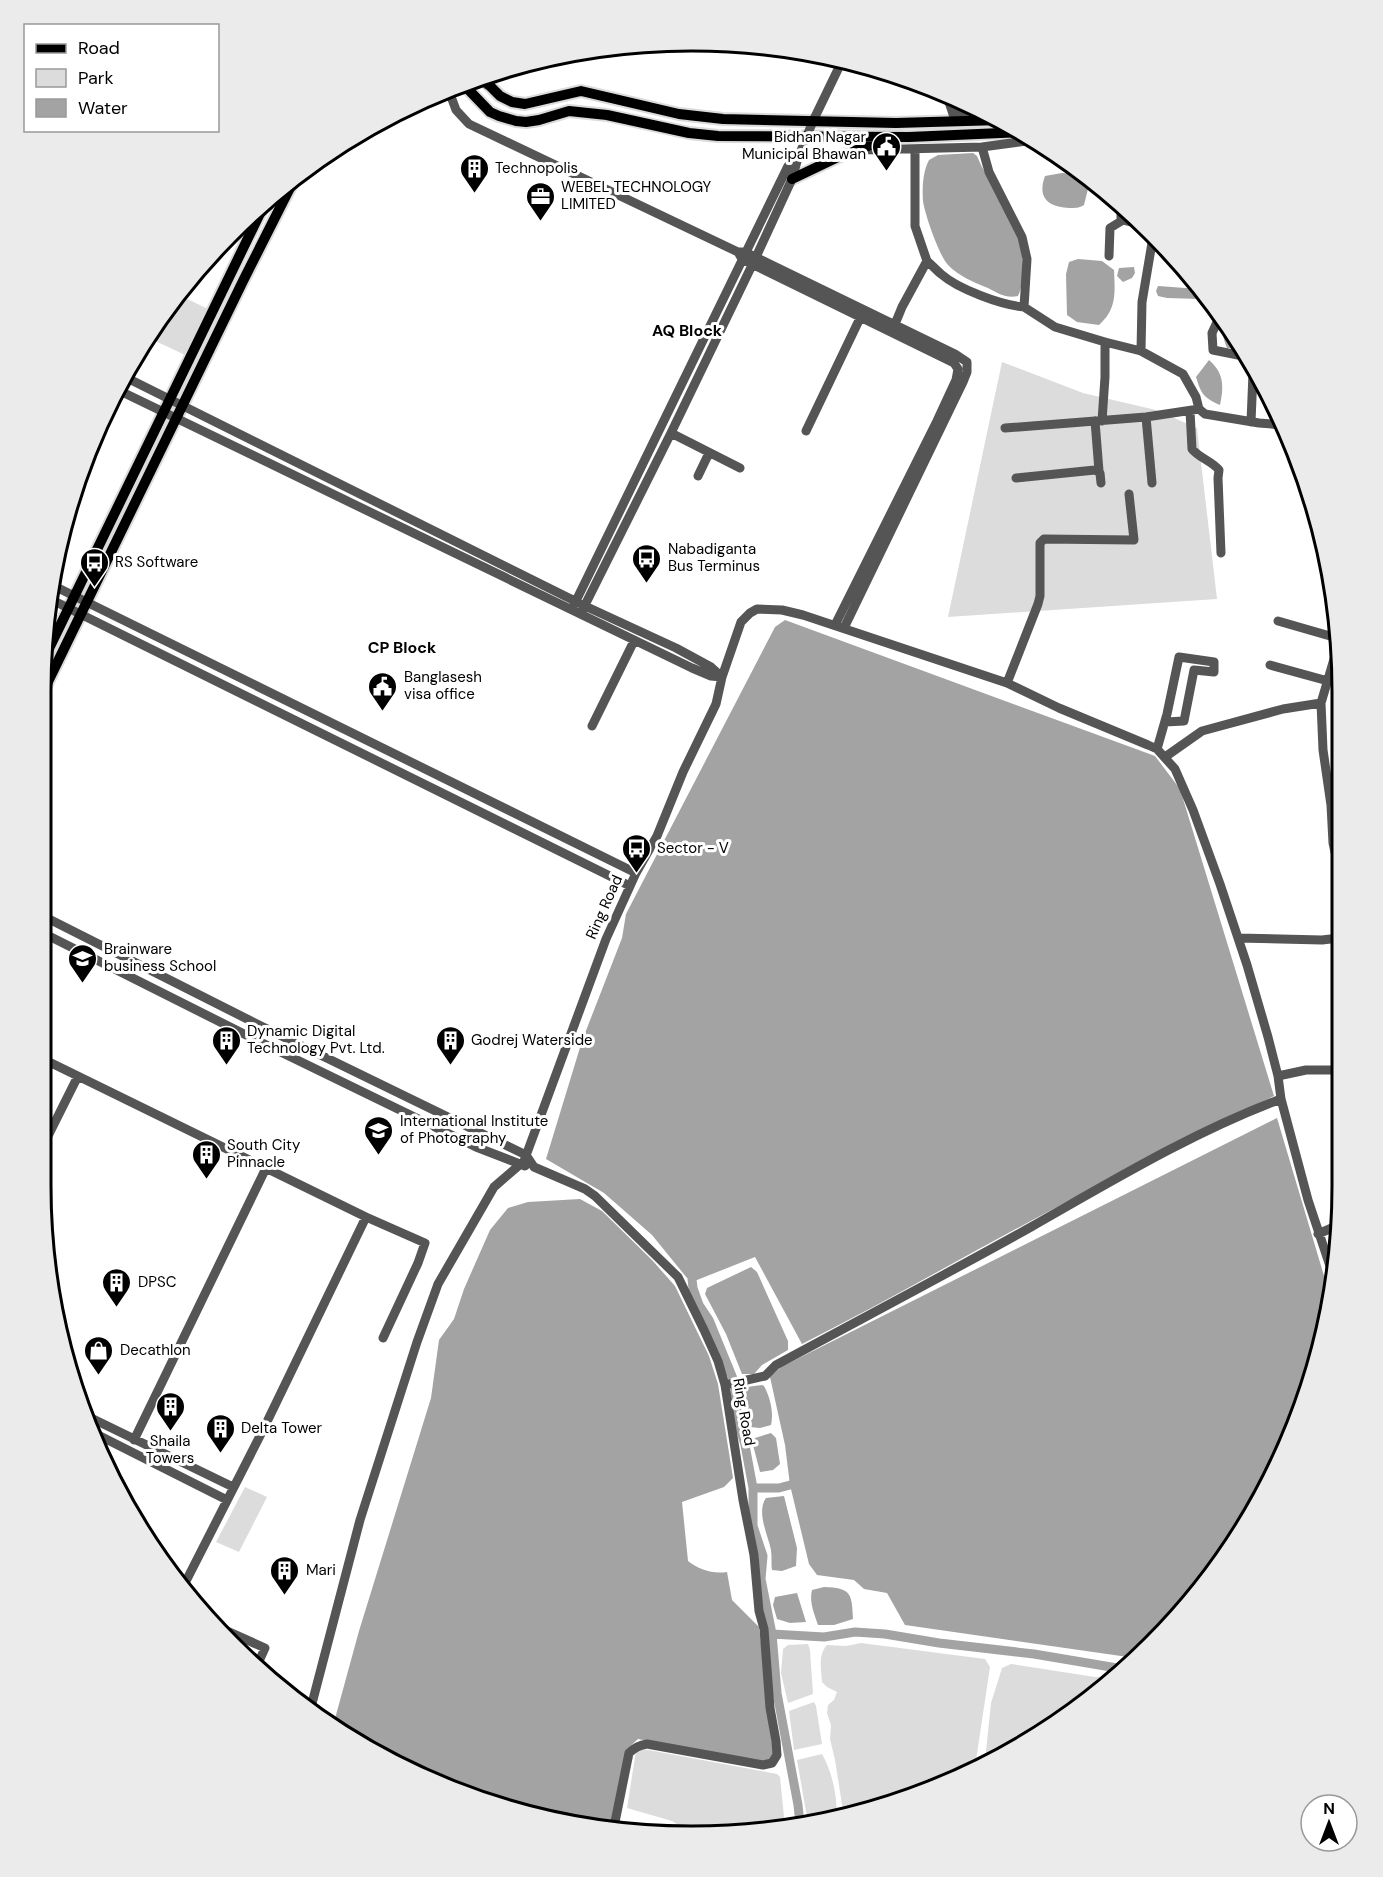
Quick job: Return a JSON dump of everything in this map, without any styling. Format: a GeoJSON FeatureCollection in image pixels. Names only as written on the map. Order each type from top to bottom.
{"type":"FeatureCollection","features":[{"type":"Feature","properties":{"kind":"main road"},"geometry":{"type":"LineString","coordinates":[[487,85],[500,96],[519,103],[536,102],[563,94],[581,92],[693,116],[723,119],[896,123],[954,117],[971,122],[983,121]]}},
{"type":"Feature","properties":{"kind":"main road"},"geometry":{"type":"LineString","coordinates":[[469,91],[490,112],[526,122],[569,111],[607,115],[703,135],[807,138],[1004,132]]}},
{"type":"Feature","properties":{"kind":"main road"},"geometry":{"type":"LineString","coordinates":[[792,179],[838,157],[890,137]]}},
{"type":"Feature","properties":{"kind":"main road"},"geometry":{"type":"LineString","coordinates":[[51,675],[286,196]]}},
{"type":"Feature","properties":{"kind":"main road"},"geometry":{"type":"LineString","coordinates":[[53,640],[255,223]]}},
{"type":"Feature","properties":{"kind":"street"},"geometry":{"type":"LineString","coordinates":[[578,608],[671,433],[792,179],[813,121],[838,68]]}},
{"type":"Feature","properties":{"kind":"street"},"geometry":{"type":"LineString","coordinates":[[452,98],[456,110],[469,124],[893,329],[964,359],[968,365],[967,372],[840,626],[1007,683],[1059,708],[1157,749],[1175,769],[1193,810],[1248,965],[1278,1076],[1281,1099],[1318,1234],[1328,1261]]}},
{"type":"Feature","properties":{"kind":"street"},"geometry":{"type":"LineString","coordinates":[[950,106],[954,117],[968,114]]}},
{"type":"Feature","properties":{"kind":"street"},"geometry":{"type":"LineString","coordinates":[[857,150],[982,147],[1020,142]]}},
{"type":"Feature","properties":{"kind":"street"},"geometry":{"type":"LineString","coordinates":[[982,147],[991,177],[1022,237],[1027,259],[1024,307]]}},
{"type":"Feature","properties":{"kind":"street"},"geometry":{"type":"LineString","coordinates":[[915,149],[915,226],[927,261],[941,274],[959,285],[1005,304],[1024,307],[1055,327],[1141,351],[1183,374],[1196,397],[1192,448],[1195,453],[1219,470],[1221,553]]}},
{"type":"Feature","properties":{"kind":"street"},"geometry":{"type":"LineString","coordinates":[[578,608],[742,254],[788,166],[798,158]]}},
{"type":"Feature","properties":{"kind":"street"},"geometry":{"type":"LineString","coordinates":[[1109,256],[1110,228],[1123,220],[1121,217]]}},
{"type":"Feature","properties":{"kind":"street"},"geometry":{"type":"LineString","coordinates":[[1141,351],[1142,302],[1151,247]]}},
{"type":"Feature","properties":{"kind":"street"},"geometry":{"type":"LineString","coordinates":[[893,329],[927,261]]}},
{"type":"Feature","properties":{"kind":"street"},"geometry":{"type":"LineString","coordinates":[[806,431],[862,314]]}},
{"type":"Feature","properties":{"kind":"street"},"geometry":{"type":"LineString","coordinates":[[714,316],[725,321]]}},
{"type":"Feature","properties":{"kind":"street"},"geometry":{"type":"LineString","coordinates":[[1216,325],[1212,333],[1213,350],[1236,355]]}},
{"type":"Feature","properties":{"kind":"street"},"geometry":{"type":"LineString","coordinates":[[1101,483],[1098,421],[1105,377],[1105,342]]}},
{"type":"Feature","properties":{"kind":"street"},"geometry":{"type":"LineString","coordinates":[[131,381],[182,405],[409,525],[578,608],[676,648],[711,667],[722,677]]}},
{"type":"Feature","properties":{"kind":"street"},"geometry":{"type":"LineString","coordinates":[[1251,422],[1253,383]]}},
{"type":"Feature","properties":{"kind":"street"},"geometry":{"type":"LineString","coordinates":[[125,393],[278,467],[409,525]]}},
{"type":"Feature","properties":{"kind":"street"},"geometry":{"type":"LineString","coordinates":[[672,402],[683,407]]}},
{"type":"Feature","properties":{"kind":"street"},"geometry":{"type":"LineString","coordinates":[[1005,428],[1146,417],[1195,410],[1215,416],[1273,424]]}},
{"type":"Feature","properties":{"kind":"street"},"geometry":{"type":"LineString","coordinates":[[1146,417],[1152,483]]}},
{"type":"Feature","properties":{"kind":"street"},"geometry":{"type":"LineString","coordinates":[[671,433],[740,468]]}},
{"type":"Feature","properties":{"kind":"street"},"geometry":{"type":"LineString","coordinates":[[698,476],[709,453]]}},
{"type":"Feature","properties":{"kind":"street"},"geometry":{"type":"LineString","coordinates":[[278,467],[282,457]]}},
{"type":"Feature","properties":{"kind":"street"},"geometry":{"type":"LineString","coordinates":[[1016,478],[1099,471]]}},
{"type":"Feature","properties":{"kind":"street"},"geometry":{"type":"LineString","coordinates":[[1007,683],[1040,596],[1040,543],[1044,539],[1134,540],[1129,494]]}},
{"type":"Feature","properties":{"kind":"street"},"geometry":{"type":"LineString","coordinates":[[59,589],[636,873]]}},
{"type":"Feature","properties":{"kind":"street"},"geometry":{"type":"LineString","coordinates":[[57,602],[630,886]]}},
{"type":"Feature","properties":{"kind":"street"},"geometry":{"type":"LineString","coordinates":[[578,608],[634,641],[711,676],[722,677]]}},
{"type":"Feature","properties":{"kind":"street","name":"Ring Road"},"geometry":{"type":"LineString","coordinates":[[313,1702],[360,1520],[438,1284],[494,1186],[520,1165],[526,1155],[606,939],[636,873],[657,836],[683,772],[716,704],[722,677],[741,622],[758,609],[767,609],[782,610],[840,626]]}},
{"type":"Feature","properties":{"kind":"street"},"geometry":{"type":"LineString","coordinates":[[1278,621],[1330,636]]}},
{"type":"Feature","properties":{"kind":"street"},"geometry":{"type":"LineString","coordinates":[[592,726],[634,641]]}},
{"type":"Feature","properties":{"kind":"street"},"geometry":{"type":"LineString","coordinates":[[1157,749],[1179,657],[1214,662],[1214,672],[1194,669],[1184,721],[1165,722]]}},
{"type":"Feature","properties":{"kind":"street"},"geometry":{"type":"LineString","coordinates":[[1270,665],[1328,681]]}},
{"type":"Feature","properties":{"kind":"street"},"geometry":{"type":"LineString","coordinates":[[1331,669],[1322,703],[1323,750],[1332,811]]}},
{"type":"Feature","properties":{"kind":"street"},"geometry":{"type":"LineString","coordinates":[[1165,757],[1193,736],[1210,729],[1283,709],[1322,703]]}},
{"type":"Feature","properties":{"kind":"street"},"geometry":{"type":"LineString","coordinates":[[481,811],[488,799]]}},
{"type":"Feature","properties":{"kind":"street"},"geometry":{"type":"LineString","coordinates":[[543,842],[548,829]]}},
{"type":"Feature","properties":{"kind":"street"},"geometry":{"type":"LineString","coordinates":[[51,920],[526,1155],[534,1167]]}},
{"type":"Feature","properties":{"kind":"street","name":"Ring Road"},"geometry":{"type":"LineString","coordinates":[[51,937],[476,1147],[520,1165],[534,1167],[585,1189],[596,1196],[678,1277],[728,1385],[743,1500],[754,1555],[777,1755],[768,1765],[648,1744],[634,1748],[627,1760],[615,1822]]}},
{"type":"Feature","properties":{"kind":"street"},"geometry":{"type":"LineString","coordinates":[[1238,938],[1322,940],[1332,938]]}},
{"type":"Feature","properties":{"kind":"street"},"geometry":{"type":"LineString","coordinates":[[278,1051],[285,1037]]}},
{"type":"Feature","properties":{"kind":"street"},"geometry":{"type":"LineString","coordinates":[[51,1063],[425,1244],[383,1338]]}},
{"type":"Feature","properties":{"kind":"street"},"geometry":{"type":"LineString","coordinates":[[1278,1076],[1306,1070],[1332,1070]]}},
{"type":"Feature","properties":{"kind":"street"},"geometry":{"type":"LineString","coordinates":[[51,1130],[78,1076]]}},
{"type":"Feature","properties":{"kind":"street"},"geometry":{"type":"LineString","coordinates":[[728,1385],[765,1376],[776,1365],[1032,1227],[1124,1174],[1281,1099]]}},
{"type":"Feature","properties":{"kind":"street"},"geometry":{"type":"LineString","coordinates":[[134,1440],[266,1168]]}},
{"type":"Feature","properties":{"kind":"street"},"geometry":{"type":"LineString","coordinates":[[187,1580],[366,1217]]}},
{"type":"Feature","properties":{"kind":"street"},"geometry":{"type":"LineString","coordinates":[[1318,1234],[1331,1228]]}},
{"type":"Feature","properties":{"kind":"street"},"geometry":{"type":"LineString","coordinates":[[96,1420],[233,1487]]}},
{"type":"Feature","properties":{"kind":"street"},"geometry":{"type":"LineString","coordinates":[[103,1437],[227,1500]]}},
{"type":"Feature","properties":{"kind":"street"},"geometry":{"type":"LineString","coordinates":[[236,1635],[265,1648],[260,1659]]}},
{"type":"Feature","properties":{"kind":"green space"},"geometry":{"type":"Polygon","coordinates":[[[186,298],[208,309],[185,355],[156,341],[186,298]]]}},
{"type":"Feature","properties":{"kind":"green space"},"geometry":{"type":"Polygon","coordinates":[[[1002,362],[1083,393],[1156,410],[1197,428],[1217,599],[948,617],[1002,362]]]}},
{"type":"Feature","properties":{"kind":"green space"},"geometry":{"type":"Polygon","coordinates":[[[245,1487],[267,1497],[239,1552],[216,1542],[245,1487]]]}},
{"type":"Feature","properties":{"kind":"green space"},"geometry":{"type":"Polygon","coordinates":[[[861,1643],[985,1659],[990,1667],[976,1759],[897,1792],[843,1808],[830,1739],[831,1725],[827,1713],[828,1705],[834,1700],[837,1692],[822,1682],[821,1662],[822,1653],[827,1645],[846,1646],[861,1643]]]}},
{"type":"Feature","properties":{"kind":"green space"},"geometry":{"type":"Polygon","coordinates":[[[808,1644],[813,1694],[788,1703],[781,1673],[783,1649],[788,1645],[808,1644]]]}},
{"type":"Feature","properties":{"kind":"green space"},"geometry":{"type":"Polygon","coordinates":[[[1011,1664],[1102,1677],[1047,1718],[986,1754],[991,1703],[1002,1668],[1011,1664]]]}},
{"type":"Feature","properties":{"kind":"green space"},"geometry":{"type":"Polygon","coordinates":[[[814,1702],[822,1744],[794,1750],[789,1711],[814,1702]]]}},
{"type":"Feature","properties":{"kind":"green space"},"geometry":{"type":"Polygon","coordinates":[[[643,1749],[777,1774],[780,1777],[784,1819],[733,1825],[680,1826],[672,1821],[627,1808],[636,1751],[643,1749]]]}},
{"type":"Feature","properties":{"kind":"green space"},"geometry":{"type":"Polygon","coordinates":[[[822,1754],[834,1785],[836,1809],[807,1816],[797,1760],[822,1754]]]}},
{"type":"Feature","properties":{"kind":"water"},"geometry":{"type":"Polygon","coordinates":[[[973,153],[977,156],[1009,216],[1020,242],[1023,275],[1018,296],[1010,297],[999,294],[952,269],[941,253],[926,216],[923,185],[929,160],[938,155],[973,153]]]}},
{"type":"Feature","properties":{"kind":"water"},"geometry":{"type":"Polygon","coordinates":[[[1067,173],[1081,183],[1088,189],[1084,205],[1076,208],[1056,206],[1050,203],[1046,200],[1042,190],[1045,176],[1067,173]]]}},
{"type":"Feature","properties":{"kind":"water"},"geometry":{"type":"Polygon","coordinates":[[[1078,259],[1102,261],[1114,270],[1114,300],[1109,313],[1099,325],[1077,322],[1067,315],[1066,274],[1069,262],[1078,259]]]}},
{"type":"Feature","properties":{"kind":"water"},"geometry":{"type":"Polygon","coordinates":[[[1134,267],[1135,273],[1132,278],[1123,282],[1117,276],[1119,268],[1134,267]]]}},
{"type":"Feature","properties":{"kind":"water"},"geometry":{"type":"Polygon","coordinates":[[[1158,286],[1189,288],[1197,299],[1167,298],[1158,296],[1156,291],[1158,286]]]}},
{"type":"Feature","properties":{"kind":"water"},"geometry":{"type":"Polygon","coordinates":[[[1223,335],[1232,348],[1227,348],[1223,335]]]}},
{"type":"Feature","properties":{"kind":"water"},"geometry":{"type":"Polygon","coordinates":[[[1209,360],[1218,370],[1222,380],[1220,405],[1204,395],[1196,377],[1209,360]]]}},
{"type":"Feature","properties":{"kind":"water"},"geometry":{"type":"Polygon","coordinates":[[[785,620],[1155,756],[1180,789],[1274,1096],[1082,1194],[802,1344],[755,1257],[697,1280],[687,1278],[652,1235],[604,1193],[546,1159],[582,1041],[622,938],[626,914],[775,627],[785,620]]]}},
{"type":"Feature","properties":{"kind":"water"},"geometry":{"type":"Polygon","coordinates":[[[1277,1118],[1325,1280],[1310,1351],[1283,1431],[1246,1506],[1200,1575],[1173,1608],[1125,1657],[905,1625],[887,1593],[864,1589],[854,1580],[817,1575],[809,1564],[790,1485],[785,1445],[770,1377],[781,1367],[1277,1118]]]}},
{"type":"Feature","properties":{"kind":"water"},"geometry":{"type":"Polygon","coordinates":[[[580,1199],[602,1211],[675,1286],[709,1356],[718,1384],[733,1478],[724,1487],[682,1502],[688,1561],[706,1571],[727,1572],[732,1600],[759,1627],[775,1757],[769,1762],[638,1739],[626,1750],[612,1821],[526,1804],[446,1777],[408,1760],[335,1718],[359,1631],[431,1398],[439,1340],[454,1319],[464,1289],[490,1230],[508,1208],[528,1202],[580,1199]]]}},
{"type":"Feature","properties":{"kind":"water"},"geometry":{"type":"Polygon","coordinates":[[[751,1267],[757,1272],[788,1341],[788,1350],[762,1365],[754,1374],[742,1374],[726,1334],[705,1294],[707,1288],[751,1267]]]}},
{"type":"Feature","properties":{"kind":"water"},"geometry":{"type":"Polygon","coordinates":[[[762,1385],[771,1405],[771,1425],[760,1428],[750,1427],[745,1407],[745,1392],[747,1387],[762,1385]]]}},
{"type":"Feature","properties":{"kind":"water"},"geometry":{"type":"Polygon","coordinates":[[[771,1433],[776,1438],[780,1464],[773,1470],[760,1472],[753,1445],[755,1438],[771,1433]]]}},
{"type":"Feature","properties":{"kind":"water"},"geometry":{"type":"Polygon","coordinates":[[[784,1496],[797,1548],[796,1566],[782,1571],[772,1570],[771,1550],[762,1510],[766,1498],[784,1496]]]}},
{"type":"Feature","properties":{"kind":"water"},"geometry":{"type":"Polygon","coordinates":[[[824,1587],[840,1589],[848,1594],[852,1603],[853,1619],[834,1625],[818,1625],[812,1607],[811,1594],[812,1590],[824,1587]]]}},
{"type":"Feature","properties":{"kind":"water"},"geometry":{"type":"Polygon","coordinates":[[[797,1593],[806,1622],[790,1623],[777,1619],[773,1605],[775,1597],[797,1593]]]}},
{"type":"Feature","properties":{"kind":"waterway"},"geometry":{"type":"LineString","coordinates":[[692,1279],[699,1305],[709,1320],[734,1381],[738,1421],[753,1488]]}},
{"type":"Feature","properties":{"kind":"waterway"},"geometry":{"type":"LineString","coordinates":[[790,1485],[779,1488],[753,1488],[753,1526],[763,1556],[761,1579],[772,1634],[777,1693],[799,1817]]}},
{"type":"Feature","properties":{"kind":"waterway"},"geometry":{"type":"LineString","coordinates":[[772,1634],[824,1637],[855,1632],[885,1634],[1114,1667]]}},
{"type":"Feature","properties":{"kind":"place","name":"Bidhan Nagar Municipal Bhawan"},"geometry":{"type":"Point","coordinates":[887,172]}},
{"type":"Feature","properties":{"kind":"place","name":"Technopolis"},"geometry":{"type":"Point","coordinates":[474,194]}},
{"type":"Feature","properties":{"kind":"place","name":"WEBEL TECHNOLOGY LIMITED"},"geometry":{"type":"Point","coordinates":[540,222]}},
{"type":"Feature","properties":{"kind":"place","name":"Nabadiganta Bus Terminus"},"geometry":{"type":"Point","coordinates":[647,584]}},
{"type":"Feature","properties":{"kind":"place","name":"RS Software"},"geometry":{"type":"Point","coordinates":[94,588]}},
{"type":"Feature","properties":{"kind":"place","name":"Banglasesh visa office"},"geometry":{"type":"Point","coordinates":[383,712]}},
{"type":"Feature","properties":{"kind":"place","name":"Sector - V"},"geometry":{"type":"Point","coordinates":[636,874]}},
{"type":"Feature","properties":{"kind":"place","name":"Brainware business School"},"geometry":{"type":"Point","coordinates":[83,984]}},
{"type":"Feature","properties":{"kind":"place","name":"Dynamic Digital Technology Pvt. Ltd."},"geometry":{"type":"Point","coordinates":[226,1066]}},
{"type":"Feature","properties":{"kind":"place","name":"Godrej Waterside"},"geometry":{"type":"Point","coordinates":[450,1066]}},
{"type":"Feature","properties":{"kind":"place","name":"International Institute of Photography"},"geometry":{"type":"Point","coordinates":[379,1156]}},
{"type":"Feature","properties":{"kind":"place","name":"South City Pinnacle"},"geometry":{"type":"Point","coordinates":[206,1180]}},
{"type":"Feature","properties":{"kind":"place","name":"DPSC"},"geometry":{"type":"Point","coordinates":[117,1308]}},
{"type":"Feature","properties":{"kind":"place","name":"Decathlon"},"geometry":{"type":"Point","coordinates":[99,1376]}},
{"type":"Feature","properties":{"kind":"place","name":"Shaila Towers"},"geometry":{"type":"Point","coordinates":[170,1432]}},
{"type":"Feature","properties":{"kind":"place","name":"Delta Tower"},"geometry":{"type":"Point","coordinates":[220,1454]}},
{"type":"Feature","properties":{"kind":"place","name":"Mari"},"geometry":{"type":"Point","coordinates":[285,1596]}},
{"type":"Feature","properties":{"kind":"district","name":"AQ Block"},"geometry":{"type":"Point","coordinates":[687,330]}},
{"type":"Feature","properties":{"kind":"district","name":"CP Block"},"geometry":{"type":"Point","coordinates":[402,647]}}]}
